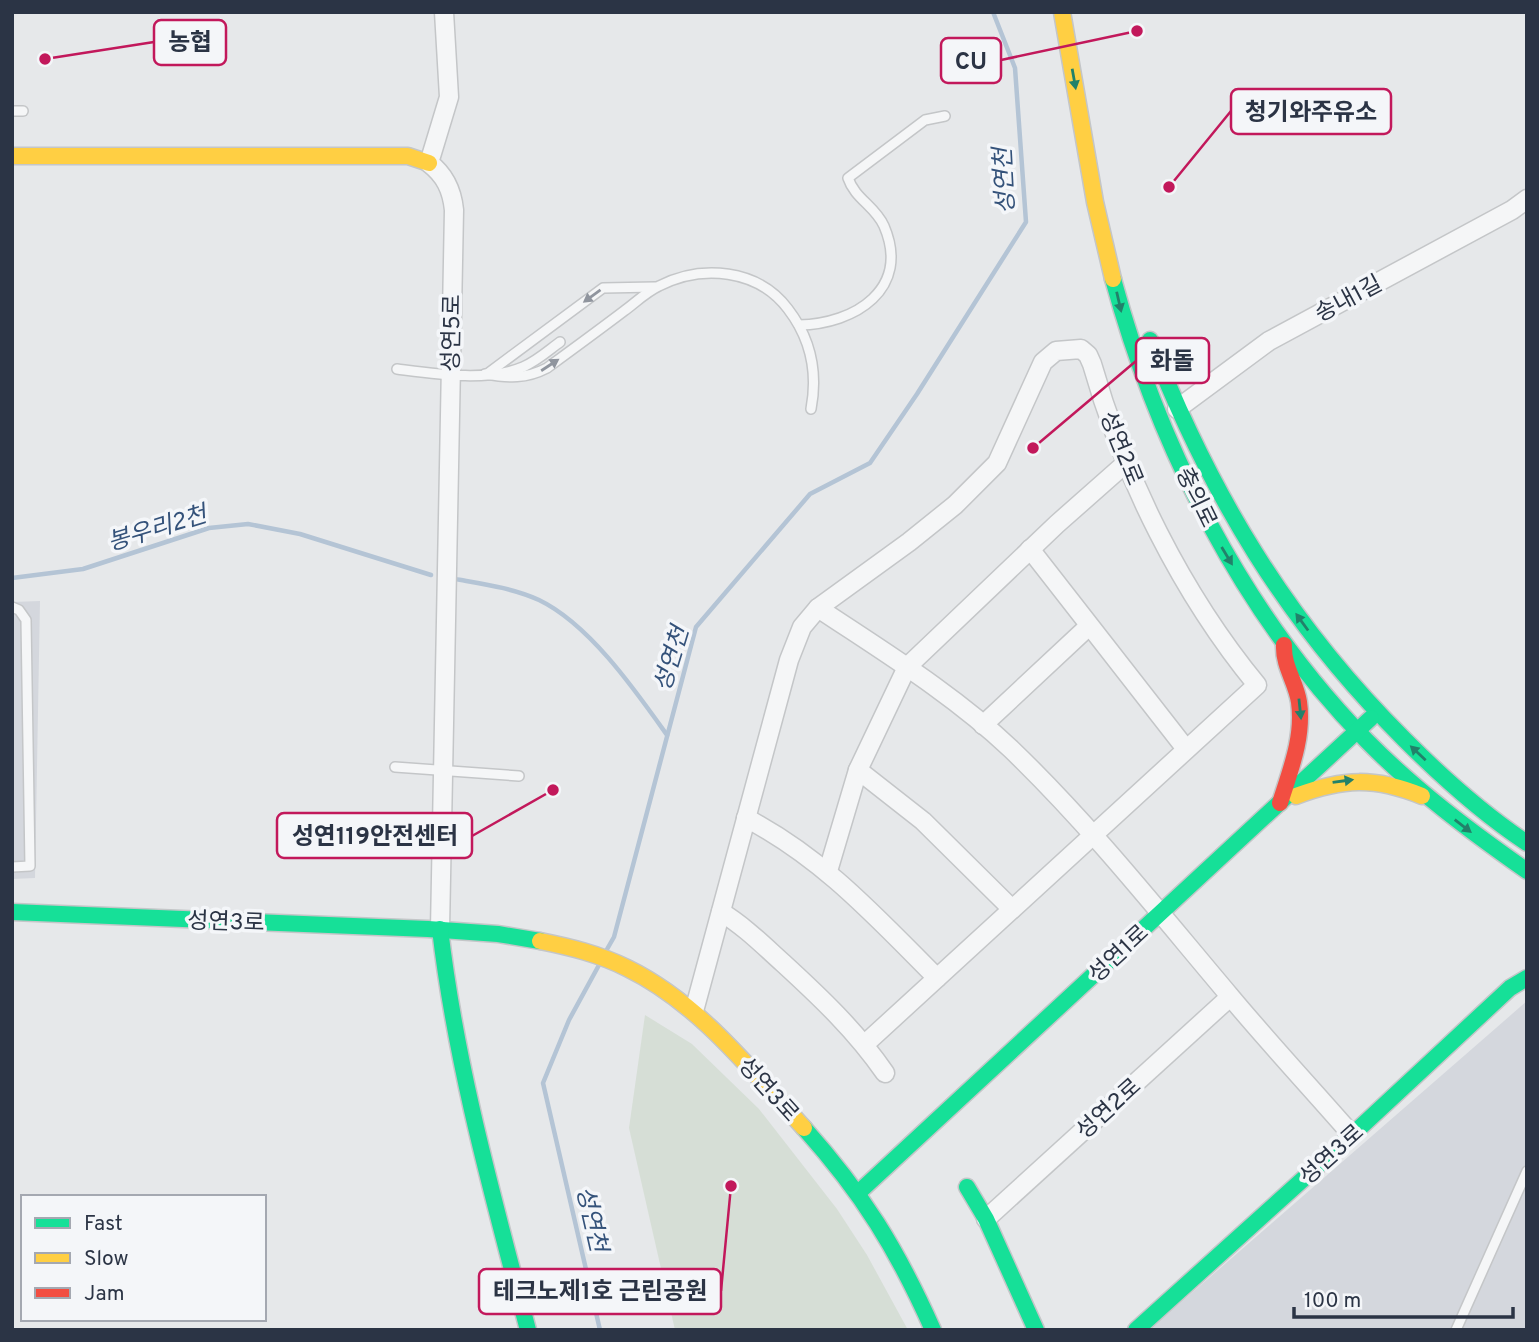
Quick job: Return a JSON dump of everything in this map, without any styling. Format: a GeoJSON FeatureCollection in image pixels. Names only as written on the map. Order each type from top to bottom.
{"type":"FeatureCollection","features":[{"type":"Feature","properties":{"kind":"main road","name":"충의로"},"geometry":{"type":"LineString","coordinates":[[1062,12],[1101,224],[1121,312],[1147,391],[1221,548],[1284,645],[1357,732],[1467,830],[1527,871]]}},
{"type":"Feature","properties":{"kind":"main road"},"geometry":{"type":"LineString","coordinates":[[12,156],[408,156],[429,163]]}},
{"type":"Feature","properties":{"kind":"main road","name":"충의로"},"geometry":{"type":"LineString","coordinates":[[1143,319],[1193,446],[1270,579],[1328,656],[1377,713],[1474,805],[1527,843]]}},
{"type":"Feature","properties":{"kind":"main road"},"geometry":{"type":"LineString","coordinates":[[1279,804],[1297,747],[1301,720],[1297,691],[1282,657],[1284,645]]}},
{"type":"Feature","properties":{"kind":"main road"},"geometry":{"type":"LineString","coordinates":[[1307,673],[1328,656]]}},
{"type":"Feature","properties":{"kind":"main road","name":"성연1로"},"geometry":{"type":"LineString","coordinates":[[858,1193],[1377,713]]}},
{"type":"Feature","properties":{"kind":"main road"},"geometry":{"type":"LineString","coordinates":[[1279,804],[1324,785],[1356,780],[1383,782],[1431,800]]}},
{"type":"Feature","properties":{"kind":"main road","name":"성연3로"},"geometry":{"type":"LineString","coordinates":[[12,912],[440,929],[547,943],[597,956],[644,979],[694,1011],[752,1069],[858,1193],[900,1259],[933,1330]]}},
{"type":"Feature","properties":{"kind":"main road"},"geometry":{"type":"LineString","coordinates":[[440,929],[444,975],[458,1060],[528,1330]]}},
{"type":"Feature","properties":{"kind":"main road","name":"성연3로"},"geometry":{"type":"LineString","coordinates":[[1136,1330],[1510,988],[1527,978]]}},
{"type":"Feature","properties":{"kind":"main road"},"geometry":{"type":"LineString","coordinates":[[967,1186],[986,1219],[1036,1330]]}},
{"type":"Feature","properties":{"kind":"street"},"geometry":{"type":"LineString","coordinates":[[429,163],[449,97],[444,12]]}},
{"type":"Feature","properties":{"kind":"street","name":"성연5로"},"geometry":{"type":"LineString","coordinates":[[429,163],[446,181],[453,200],[440,929]]}},
{"type":"Feature","properties":{"kind":"street","name":"송내1길"},"geometry":{"type":"LineString","coordinates":[[1177,409],[1269,341],[1527,200]]}},
{"type":"Feature","properties":{"kind":"street","name":"성연2로"},"geometry":{"type":"LineString","coordinates":[[694,1011],[794,643],[802,627],[818,608],[955,505],[997,463],[1039,369],[1047,357],[1056,351],[1075,348],[1085,351],[1126,463],[1167,551],[1221,637],[1256,685],[865,1044]]}},
{"type":"Feature","properties":{"kind":"street"},"geometry":{"type":"LineString","coordinates":[[828,871],[858,770],[907,667],[1030,549],[1126,463]]}},
{"type":"Feature","properties":{"kind":"street"},"geometry":{"type":"LineString","coordinates":[[1030,549],[1186,749]]}},
{"type":"Feature","properties":{"kind":"street"},"geometry":{"type":"LineString","coordinates":[[818,608],[907,667],[1010,748],[1094,834],[1230,997],[1352,1135]]}},
{"type":"Feature","properties":{"kind":"street"},"geometry":{"type":"LineString","coordinates":[[983,725],[1089,626]]}},
{"type":"Feature","properties":{"kind":"street"},"geometry":{"type":"LineString","coordinates":[[858,770],[923,821],[1012,909]]}},
{"type":"Feature","properties":{"kind":"street"},"geometry":{"type":"LineString","coordinates":[[746,818],[774,832],[828,871],[937,978]]}},
{"type":"Feature","properties":{"kind":"street"},"geometry":{"type":"LineString","coordinates":[[721,912],[736,921],[824,1000],[865,1044],[885,1073]]}},
{"type":"Feature","properties":{"kind":"street","name":"성연2로"},"geometry":{"type":"LineString","coordinates":[[986,1219],[1230,997]]}},
{"type":"Feature","properties":{"kind":"lane"},"geometry":{"type":"LineString","coordinates":[[12,111],[23,111]]}},
{"type":"Feature","properties":{"kind":"lane"},"geometry":{"type":"LineString","coordinates":[[799,325],[823,324],[843,318],[864,307],[881,289],[889,267],[888,240],[884,227],[872,208],[852,191],[848,178],[925,120],[946,116]]}},
{"type":"Feature","properties":{"kind":"lane"},"geometry":{"type":"LineString","coordinates":[[486,374],[520,378],[547,368],[657,286],[683,276],[723,273],[748,278],[761,284],[785,305],[799,325],[813,364],[814,391],[811,409]]}},
{"type":"Feature","properties":{"kind":"lane"},"geometry":{"type":"LineString","coordinates":[[486,374],[603,288],[657,286]]}},
{"type":"Feature","properties":{"kind":"lane"},"geometry":{"type":"LineString","coordinates":[[397,369],[450,375],[500,373],[527,365],[560,342]]}},
{"type":"Feature","properties":{"kind":"lane"},"geometry":{"type":"LineString","coordinates":[[12,607],[19,610],[26,620],[30,866],[12,867]]}},
{"type":"Feature","properties":{"kind":"lane"},"geometry":{"type":"LineString","coordinates":[[395,766],[519,776]]}},
{"type":"Feature","properties":{"kind":"lane"},"geometry":{"type":"LineString","coordinates":[[1456,1330],[1527,1171]]}},
{"type":"Feature","properties":{"kind":"shaded area"},"geometry":{"type":"Polygon","coordinates":[[[40,601],[35,878],[12,879],[12,602],[40,601]]]}},
{"type":"Feature","properties":{"kind":"shaded area"},"geometry":{"type":"Polygon","coordinates":[[[1527,1001],[1527,1330],[1149,1330],[1527,1001]]]}},
{"type":"Feature","properties":{"kind":"shaded area"},"geometry":{"type":"Polygon","coordinates":[[[645,1015],[692,1044],[759,1109],[837,1209],[867,1255],[908,1330],[675,1330],[629,1128],[645,1015]]]}},
{"type":"Feature","properties":{"kind":"waterway","name":"성연천"},"geometry":{"type":"LineString","coordinates":[[606,951],[614,937],[696,627],[810,494],[870,463],[1026,222],[1015,68],[993,12]]}},
{"type":"Feature","properties":{"kind":"waterway","name":"봉우리2천"},"geometry":{"type":"LineString","coordinates":[[12,578],[83,569],[209,528],[248,524],[300,534],[431,575]]}},
{"type":"Feature","properties":{"kind":"waterway","name":"봉우리2천"},"geometry":{"type":"LineString","coordinates":[[455,579],[519,592],[558,611],[593,641],[610,660],[667,735]]}},
{"type":"Feature","properties":{"kind":"waterway","name":"성연천"},"geometry":{"type":"LineString","coordinates":[[599,965],[569,1020],[543,1083],[600,1330]]}},
{"type":"Feature","properties":{"kind":"traffic: fast"},"geometry":{"type":"LineString","coordinates":[[1113,279],[1132,342],[1181,466],[1211,526],[1281,639],[1322,691],[1366,740],[1404,776],[1443,809],[1527,871]]}},
{"type":"Feature","properties":{"kind":"traffic: fast"},"geometry":{"type":"LineString","coordinates":[[1150,340],[1173,397],[1226,503],[1288,603],[1363,696],[1405,740],[1464,795],[1527,843]]}},
{"type":"Feature","properties":{"kind":"traffic: fast"},"geometry":{"type":"LineString","coordinates":[[858,1193],[1371,718]]}},
{"type":"Feature","properties":{"kind":"traffic: fast"},"geometry":{"type":"LineString","coordinates":[[12,912],[428,929],[498,934],[540,941]]}},
{"type":"Feature","properties":{"kind":"traffic: fast"},"geometry":{"type":"LineString","coordinates":[[440,929],[466,1081],[528,1330]]}},
{"type":"Feature","properties":{"kind":"traffic: fast"},"geometry":{"type":"LineString","coordinates":[[1136,1330],[1510,988],[1527,978]]}},
{"type":"Feature","properties":{"kind":"traffic: fast"},"geometry":{"type":"LineString","coordinates":[[804,1128],[844,1176],[877,1223],[933,1330]]}},
{"type":"Feature","properties":{"kind":"traffic: fast"},"geometry":{"type":"LineString","coordinates":[[967,1187],[986,1219],[1036,1330]]}},
{"type":"Feature","properties":{"kind":"traffic: slow"},"geometry":{"type":"LineString","coordinates":[[1062,12],[1095,202],[1113,279]]}},
{"type":"Feature","properties":{"kind":"traffic: slow"},"geometry":{"type":"LineString","coordinates":[[12,156],[408,156],[429,163]]}},
{"type":"Feature","properties":{"kind":"traffic: slow"},"geometry":{"type":"LineString","coordinates":[[1296,796],[1329,786],[1359,782],[1389,785],[1422,796]]}},
{"type":"Feature","properties":{"kind":"traffic: slow"},"geometry":{"type":"LineString","coordinates":[[540,941],[584,951],[616,963],[678,1000],[723,1039],[804,1128]]}},
{"type":"Feature","properties":{"kind":"traffic: jam"},"geometry":{"type":"LineString","coordinates":[[1280,803],[1300,728],[1299,702],[1284,645]]}},
{"type":"Feature","properties":{"kind":"place","name":"CU"},"geometry":{"type":"Point","coordinates":[1137,31]}},
{"type":"Feature","properties":{"kind":"place","name":"농협"},"geometry":{"type":"Point","coordinates":[45,59]}},
{"type":"Feature","properties":{"kind":"place","name":"청기와주유소"},"geometry":{"type":"Point","coordinates":[1169,187]}},
{"type":"Feature","properties":{"kind":"place","name":"화돌"},"geometry":{"type":"Point","coordinates":[1033,448]}},
{"type":"Feature","properties":{"kind":"place","name":"성연119안전센터"},"geometry":{"type":"Point","coordinates":[553,790]}},
{"type":"Feature","properties":{"kind":"place","name":"테크노제1호 근린공원"},"geometry":{"type":"Point","coordinates":[731,1186]}}]}
